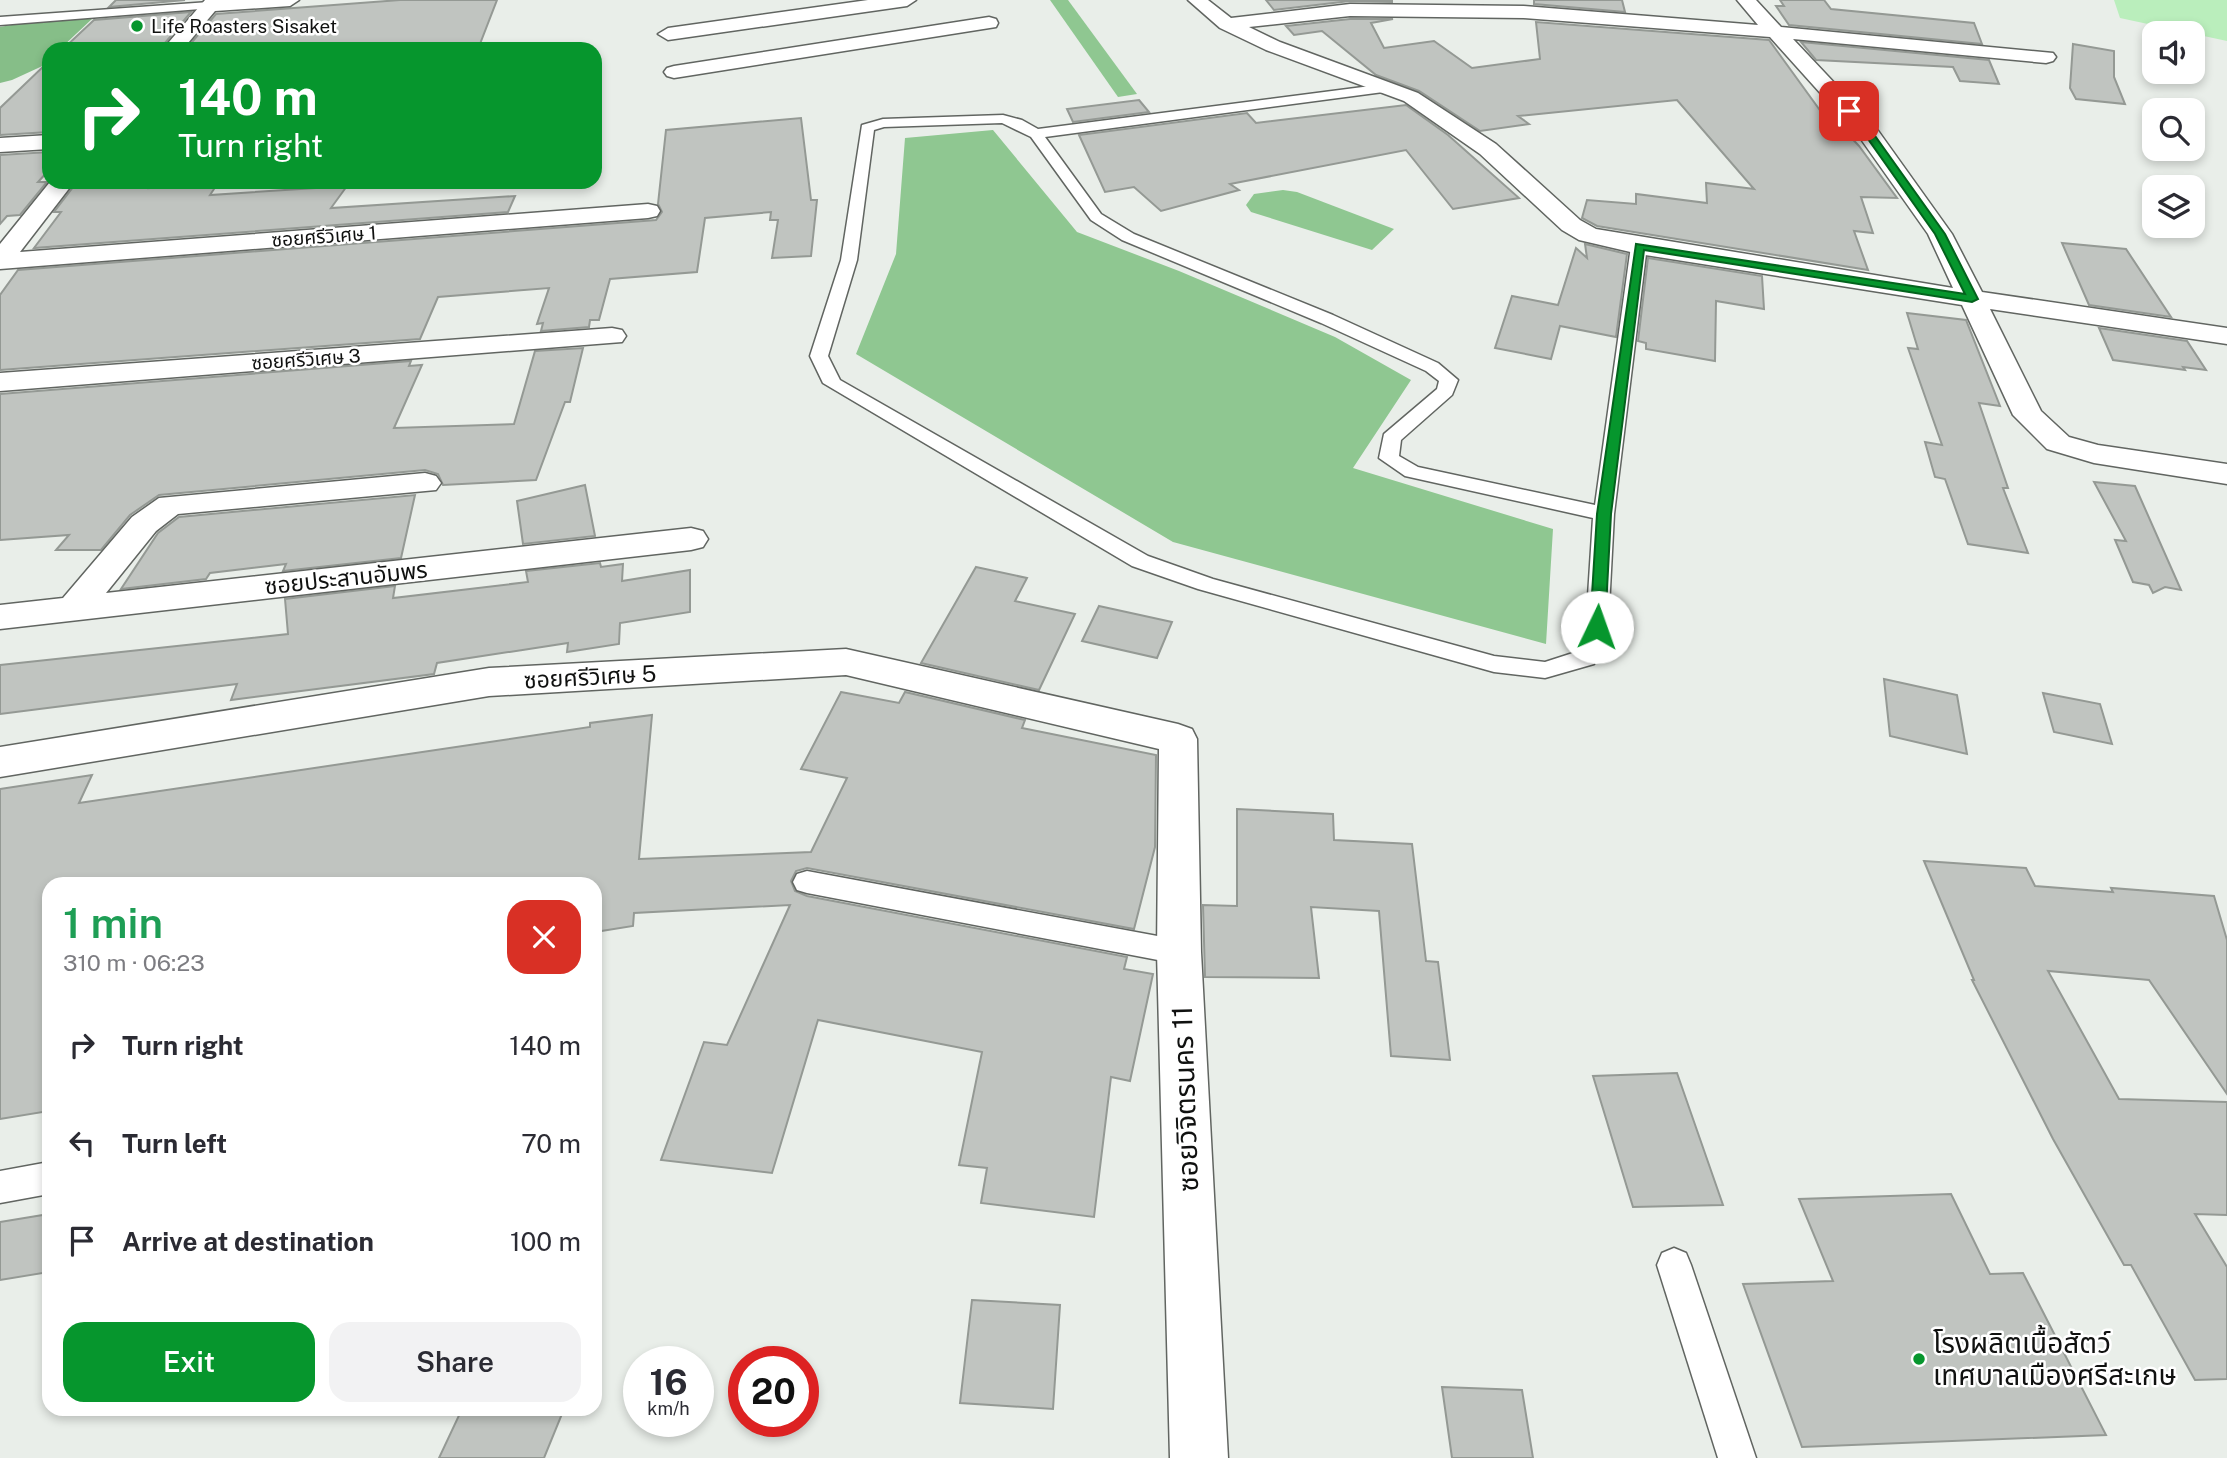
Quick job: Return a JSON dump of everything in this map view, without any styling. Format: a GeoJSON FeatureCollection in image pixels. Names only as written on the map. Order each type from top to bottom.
{"type":"FeatureCollection","features":[{"type":"Feature","properties":{"kind":"street"},"geometry":{"type":"LineString","coordinates":[[179,42],[212,3],[290,0]]}},
{"type":"Feature","properties":{"kind":"street"},"geometry":{"type":"LineString","coordinates":[[668,34],[829,5],[906,0]]}},
{"type":"Feature","properties":{"kind":"street"},"geometry":{"type":"LineString","coordinates":[[1197,0],[1227,24],[1273,46],[1411,97],[1488,149],[1571,225],[1588,235],[1640,246],[1972,299],[2042,307],[2171,330],[2227,336]]}},
{"type":"Feature","properties":{"kind":"street"},"geometry":{"type":"LineString","coordinates":[[1746,0],[1867,131],[1940,234],[2028,415],[2058,443],[2094,454],[2227,474]]}},
{"type":"Feature","properties":{"kind":"street"},"geometry":{"type":"LineString","coordinates":[[829,5],[857,44]]}},
{"type":"Feature","properties":{"kind":"street"},"geometry":{"type":"LineString","coordinates":[[1227,24],[1316,12],[1522,6],[2046,57]]}},
{"type":"Feature","properties":{"kind":"street"},"geometry":{"type":"LineString","coordinates":[[674,72],[989,23]]}},
{"type":"Feature","properties":{"kind":"street"},"geometry":{"type":"LineString","coordinates":[[0,145],[42,142]]}},
{"type":"Feature","properties":{"kind":"street"},"geometry":{"type":"LineString","coordinates":[[0,261],[57,189]]}},
{"type":"Feature","properties":{"kind":"street","name":"ซอยศรีวิเศษ 1"},"geometry":{"type":"LineString","coordinates":[[0,261],[648,211]]}},
{"type":"Feature","properties":{"kind":"street","name":"ซอยศรีวิเศษ 3"},"geometry":{"type":"LineString","coordinates":[[0,382],[612,336]]}},
{"type":"Feature","properties":{"kind":"street"},"geometry":{"type":"LineString","coordinates":[[74,608],[144,524],[170,505],[425,483]]}},
{"type":"Feature","properties":{"kind":"street","name":"ซอยประสานอัมพร"},"geometry":{"type":"LineString","coordinates":[[0,617],[691,539]]}},
{"type":"Feature","properties":{"kind":"street","name":"ซอยศรีวิเศษ 5"},"geometry":{"type":"LineString","coordinates":[[0,762],[489,682],[846,662],[1178,740]]}},
{"type":"Feature","properties":{"kind":"street","name":"ซอยวิจิตรนคร 11"},"geometry":{"type":"LineString","coordinates":[[1178,740],[1179,952],[1199,1458]]}},
{"type":"Feature","properties":{"kind":"lane"},"geometry":{"type":"LineString","coordinates":[[0,21],[212,3]]}},
{"type":"Feature","properties":{"kind":"lane"},"geometry":{"type":"LineString","coordinates":[[1035,134],[1386,88]]}},
{"type":"Feature","properties":{"kind":"lane"},"geometry":{"type":"LineString","coordinates":[[1604,514],[1412,472],[1389,458],[1391,438],[1446,391],[1449,380],[1432,367],[1327,319],[1128,237],[1096,217],[1035,134],[1017,122],[1003,119],[883,123],[867,128],[849,260],[819,356],[832,383],[1140,561],[1206,584],[1494,664],[1545,670],[1587,659],[1597,627],[1604,514],[1640,246]]}},
{"type":"Feature","properties":{"kind":"lane"},"geometry":{"type":"LineString","coordinates":[[807,882],[1179,952]]}},
{"type":"Feature","properties":{"kind":"lane"},"geometry":{"type":"LineString","coordinates":[[0,1187],[42,1179]]}},
{"type":"Feature","properties":{"kind":"lane"},"geometry":{"type":"LineString","coordinates":[[1674,1265],[1737,1458]]}},
{"type":"Feature","properties":{"kind":"shaded area"},"geometry":{"type":"Polygon","coordinates":[[[1050,0],[1068,0],[1137,94],[1118,97],[1050,0]]]}},
{"type":"Feature","properties":{"kind":"shaded area"},"geometry":{"type":"Polygon","coordinates":[[[2114,0],[2227,0],[2227,41],[2205,36],[2205,21],[2142,23],[2120,18],[2114,0]]]}},
{"type":"Feature","properties":{"kind":"shaded area"},"geometry":{"type":"Polygon","coordinates":[[[93,18],[67,42],[42,42],[42,66],[0,83],[0,27],[33,21],[93,18]]]}},
{"type":"Feature","properties":{"kind":"shaded area"},"geometry":{"type":"Polygon","coordinates":[[[993,130],[1077,232],[1179,271],[1335,337],[1411,380],[1353,468],[1553,529],[1546,644],[1173,542],[856,354],[896,254],[905,138],[993,130]]]}},
{"type":"Feature","properties":{"kind":"shaded area"},"geometry":{"type":"Polygon","coordinates":[[[1283,190],[1297,192],[1394,229],[1372,250],[1251,212],[1246,205],[1254,194],[1283,190]]]}},
{"type":"Feature","properties":{"kind":"building"},"geometry":{"type":"Polygon","coordinates":[[[116,0],[185,0],[109,7],[116,0]]]}},
{"type":"Feature","properties":{"kind":"building"},"geometry":{"type":"Polygon","coordinates":[[[400,0],[497,0],[481,42],[192,42],[216,14],[400,0]]]}},
{"type":"Feature","properties":{"kind":"building"},"geometry":{"type":"Polygon","coordinates":[[[1266,0],[1392,0],[1392,2],[1350,1],[1274,10],[1266,0]]]}},
{"type":"Feature","properties":{"kind":"building"},"geometry":{"type":"Polygon","coordinates":[[[1534,0],[1622,0],[1625,12],[1534,4],[1534,0]]]}},
{"type":"Feature","properties":{"kind":"building"},"geometry":{"type":"Polygon","coordinates":[[[1780,0],[1824,0],[1831,9],[1974,23],[1982,44],[1789,25],[1776,6],[1784,6],[1780,0]]]}},
{"type":"Feature","properties":{"kind":"building"},"geometry":{"type":"Polygon","coordinates":[[[191,12],[166,42],[70,42],[94,20],[191,12]]]}},
{"type":"Feature","properties":{"kind":"building"},"geometry":{"type":"Polygon","coordinates":[[[1350,19],[1393,19],[1371,23],[1384,48],[1434,41],[1472,68],[1540,59],[1536,22],[1769,40],[1835,131],[1845,131],[1859,146],[1897,198],[1861,197],[1873,233],[1854,231],[1868,270],[1597,226],[1582,218],[1587,200],[1636,204],[1636,194],[1707,203],[1706,183],[1754,189],[1677,100],[1518,116],[1529,124],[1480,131],[1419,91],[1376,75],[1322,31],[1294,35],[1286,26],[1350,19]]]}},
{"type":"Feature","properties":{"kind":"building"},"geometry":{"type":"Polygon","coordinates":[[[1801,42],[1989,60],[1999,84],[1960,81],[1953,67],[1816,60],[1801,42]]]}},
{"type":"Feature","properties":{"kind":"building"},"geometry":{"type":"Polygon","coordinates":[[[2073,44],[2114,51],[2114,77],[2125,104],[2076,99],[2070,88],[2073,44]]]}},
{"type":"Feature","properties":{"kind":"building"},"geometry":{"type":"Polygon","coordinates":[[[42,68],[42,132],[0,135],[0,108],[42,68]]]}},
{"type":"Feature","properties":{"kind":"building"},"geometry":{"type":"Polygon","coordinates":[[[1139,100],[1149,112],[1073,122],[1067,109],[1139,100]]]}},
{"type":"Feature","properties":{"kind":"building"},"geometry":{"type":"Polygon","coordinates":[[[1406,105],[1448,135],[1519,198],[1453,209],[1406,150],[1230,184],[1239,190],[1161,211],[1134,187],[1105,192],[1079,135],[1247,113],[1256,123],[1406,105]]]}},
{"type":"Feature","properties":{"kind":"building"},"geometry":{"type":"Polygon","coordinates":[[[801,118],[811,200],[817,200],[811,256],[772,258],[778,220],[770,220],[771,212],[705,218],[697,272],[610,279],[599,320],[590,320],[589,327],[541,331],[543,323],[537,324],[549,288],[438,297],[420,339],[0,370],[0,295],[18,270],[656,220],[662,212],[658,204],[666,130],[801,118]]]}},
{"type":"Feature","properties":{"kind":"building"},"geometry":{"type":"Polygon","coordinates":[[[42,152],[42,178],[38,182],[42,182],[42,188],[20,215],[7,216],[0,224],[0,155],[42,152]]]}},
{"type":"Feature","properties":{"kind":"building"},"geometry":{"type":"Polygon","coordinates":[[[72,189],[214,189],[210,195],[345,189],[331,208],[515,196],[508,212],[34,248],[61,212],[54,212],[72,189]]]}},
{"type":"Feature","properties":{"kind":"building"},"geometry":{"type":"Polygon","coordinates":[[[2062,243],[2126,249],[2171,317],[2089,305],[2062,243]]]}},
{"type":"Feature","properties":{"kind":"building"},"geometry":{"type":"Polygon","coordinates":[[[1585,244],[1627,254],[1616,337],[1560,326],[1551,359],[1495,348],[1512,296],[1558,305],[1576,248],[1587,258],[1585,244]]]}},
{"type":"Feature","properties":{"kind":"building"},"geometry":{"type":"Polygon","coordinates":[[[1648,258],[1762,276],[1764,309],[1716,301],[1715,361],[1646,349],[1646,343],[1638,341],[1648,258]]]}},
{"type":"Feature","properties":{"kind":"building"},"geometry":{"type":"Polygon","coordinates":[[[1907,313],[1966,320],[2000,406],[1979,403],[2008,488],[2003,488],[2028,553],[1968,544],[1945,479],[1935,477],[1925,442],[1942,445],[1908,348],[1918,349],[1907,313]]]}},
{"type":"Feature","properties":{"kind":"building"},"geometry":{"type":"Polygon","coordinates":[[[2099,328],[2187,341],[2206,370],[2183,367],[2185,370],[2113,360],[2099,328]]]}},
{"type":"Feature","properties":{"kind":"building"},"geometry":{"type":"Polygon","coordinates":[[[583,348],[570,402],[565,402],[536,480],[443,485],[438,474],[425,470],[159,495],[130,515],[101,550],[56,550],[69,535],[0,540],[0,394],[411,361],[409,366],[422,365],[394,428],[514,424],[535,351],[583,348]]]}},
{"type":"Feature","properties":{"kind":"building"},"geometry":{"type":"Polygon","coordinates":[[[2094,482],[2135,486],[2181,590],[2165,587],[2153,593],[2149,585],[2133,582],[2115,540],[2126,541],[2094,482]]]}},
{"type":"Feature","properties":{"kind":"building"},"geometry":{"type":"Polygon","coordinates":[[[585,485],[595,536],[523,544],[517,501],[585,485]]]}},
{"type":"Feature","properties":{"kind":"building"},"geometry":{"type":"Polygon","coordinates":[[[415,495],[401,558],[283,571],[286,564],[210,573],[206,579],[121,589],[158,533],[179,517],[415,495]]]}},
{"type":"Feature","properties":{"kind":"building"},"geometry":{"type":"Polygon","coordinates":[[[600,563],[601,567],[623,564],[622,581],[690,570],[690,612],[620,623],[619,644],[567,652],[568,643],[437,663],[434,674],[231,700],[237,684],[0,714],[0,665],[288,634],[285,599],[395,586],[393,598],[528,582],[526,571],[600,563]]]}},
{"type":"Feature","properties":{"kind":"building"},"geometry":{"type":"Polygon","coordinates":[[[976,567],[1027,578],[1015,601],[1075,614],[1039,690],[921,663],[976,567]]]}},
{"type":"Feature","properties":{"kind":"building"},"geometry":{"type":"Polygon","coordinates":[[[1099,606],[1172,622],[1157,658],[1082,641],[1099,606]]]}},
{"type":"Feature","properties":{"kind":"building"},"geometry":{"type":"Polygon","coordinates":[[[1884,679],[1957,695],[1967,754],[1890,736],[1884,679]]]}},
{"type":"Feature","properties":{"kind":"building"},"geometry":{"type":"Polygon","coordinates":[[[841,692],[899,703],[905,692],[1025,720],[1022,728],[1156,755],[1155,847],[1134,929],[807,868],[796,871],[791,881],[795,891],[807,896],[1127,957],[1124,969],[1153,974],[1130,1081],[1111,1077],[1094,1217],[981,1203],[987,1168],[959,1165],[982,1052],[818,1020],[772,1173],[661,1160],[704,1042],[727,1045],[790,905],[634,913],[633,926],[602,931],[602,877],[42,877],[42,1112],[0,1119],[0,789],[92,775],[79,803],[590,727],[590,723],[652,715],[639,859],[811,852],[847,778],[801,769],[841,692]]]}},
{"type":"Feature","properties":{"kind":"building"},"geometry":{"type":"Polygon","coordinates":[[[2043,693],[2100,704],[2112,744],[2054,732],[2043,693]]]}},
{"type":"Feature","properties":{"kind":"building"},"geometry":{"type":"Polygon","coordinates":[[[1237,809],[1333,814],[1334,840],[1412,844],[1426,961],[1438,962],[1450,1060],[1391,1056],[1379,911],[1311,907],[1319,978],[1205,977],[1203,905],[1237,906],[1237,809]]]}},
{"type":"Feature","properties":{"kind":"building"},"geometry":{"type":"Polygon","coordinates":[[[1924,861],[2026,868],[2035,886],[2113,892],[2111,888],[2214,896],[2227,940],[2227,1094],[2149,980],[2048,971],[2119,1099],[2227,1102],[2227,1215],[2195,1214],[2227,1267],[2227,1379],[2195,1380],[2131,1265],[2124,1265],[2053,1139],[1972,980],[1924,861]]]}},
{"type":"Feature","properties":{"kind":"building"},"geometry":{"type":"Polygon","coordinates":[[[1677,1073],[1723,1205],[1633,1207],[1593,1076],[1677,1073]]]}},
{"type":"Feature","properties":{"kind":"building","name":"โรงผลิตเนื้อสัตว์ เทศบาลเมืองศรีสะเกษ"},"geometry":{"type":"Polygon","coordinates":[[[1951,1194],[1990,1274],[2023,1273],[2106,1435],[1802,1447],[1743,1284],[1833,1281],[1799,1199],[1951,1194]]]}},
{"type":"Feature","properties":{"kind":"building"},"geometry":{"type":"Polygon","coordinates":[[[42,1215],[42,1273],[0,1280],[0,1222],[42,1215]]]}},
{"type":"Feature","properties":{"kind":"building"},"geometry":{"type":"Polygon","coordinates":[[[972,1300],[1060,1305],[1053,1409],[960,1403],[972,1300]]]}},
{"type":"Feature","properties":{"kind":"building"},"geometry":{"type":"Polygon","coordinates":[[[1442,1387],[1522,1390],[1533,1458],[1452,1458],[1442,1387]]]}},
{"type":"Feature","properties":{"kind":"building"},"geometry":{"type":"Polygon","coordinates":[[[459,1416],[561,1416],[544,1458],[439,1458],[459,1416]]]}},
{"type":"Feature","properties":{"kind":"place","name":"Life Roasters Sisaket"},"geometry":{"type":"Point","coordinates":[137,26]}},
{"type":"Feature","properties":{"kind":"place","name":"โรงผลิตเนื้อสัตว์ เทศบาลเมืองศรีสะเกษ"},"geometry":{"type":"Point","coordinates":[1919,1359]}},
{"type":"Feature","properties":{"kind":"route"},"geometry":{"type":"LineString","coordinates":[[1597,627],[1604,514],[1640,246],[1972,299],[1940,234],[1867,131],[1849,111]]}}]}
